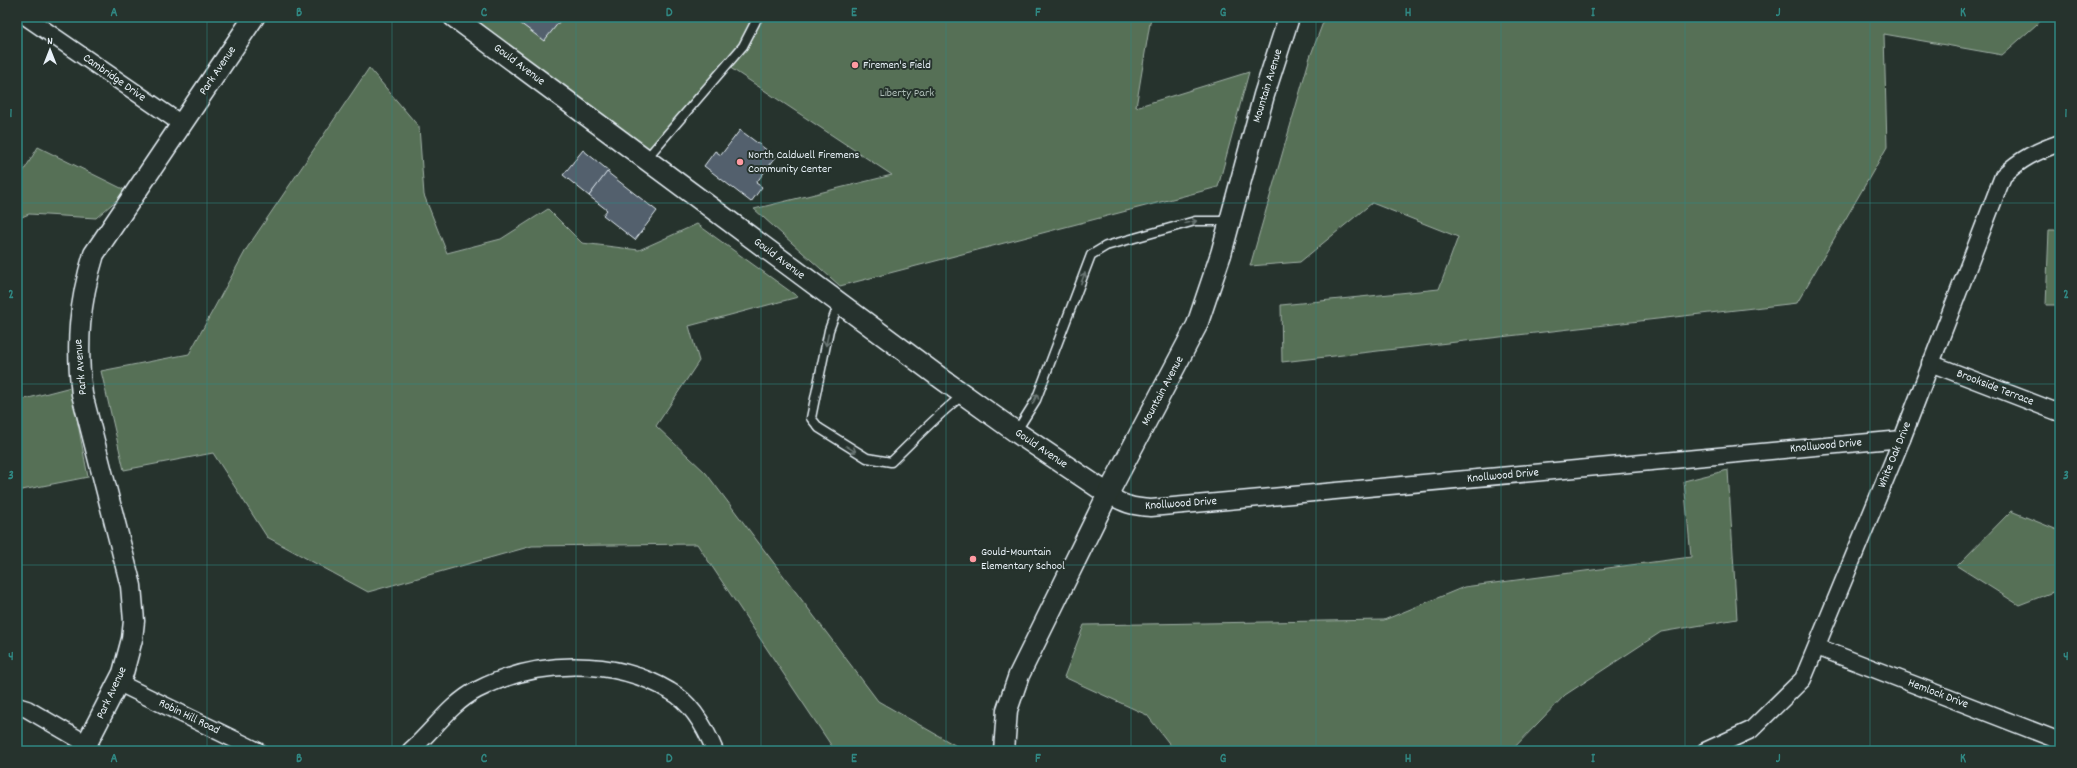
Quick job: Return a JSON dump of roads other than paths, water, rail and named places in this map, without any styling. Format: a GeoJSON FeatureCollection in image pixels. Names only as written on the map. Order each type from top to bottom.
{"type":"FeatureCollection","features":[{"type":"Feature","properties":{"kind":"street","name":"Cambridge Drive"},"geometry":{"type":"LineString","coordinates":[[26,17],[182,125]]}},
{"type":"Feature","properties":{"kind":"street","name":"Park Avenue"},"geometry":{"type":"LineString","coordinates":[[85,747],[119,683],[129,656],[132,639],[133,604],[127,569],[82,394],[78,366],[80,309],[86,281],[94,254],[254,17]]}},
{"type":"Feature","properties":{"kind":"street","name":"Gould Avenue"},"geometry":{"type":"LineString","coordinates":[[454,17],[964,395],[1108,494]]}},
{"type":"Feature","properties":{"kind":"street","name":"Mountain Avenue"},"geometry":{"type":"LineString","coordinates":[[1004,751],[1007,710],[1018,674],[1108,494],[1197,325],[1210,292],[1264,95],[1289,17]]}},
{"type":"Feature","properties":{"kind":"street","name":"White Oak Drive"},"geometry":{"type":"LineString","coordinates":[[1705,751],[1751,730],[1781,703],[1803,678],[1902,439],[2002,176],[2016,164],[2034,153],[2060,143]]}},
{"type":"Feature","properties":{"kind":"street","name":"Brookside Terrace"},"geometry":{"type":"LineString","coordinates":[[1930,363],[2060,413]]}},
{"type":"Feature","properties":{"kind":"street","name":"Knollwood Drive"},"geometry":{"type":"LineString","coordinates":[[1108,494],[1121,503],[1135,507],[1150,508],[1902,439]]}},
{"type":"Feature","properties":{"kind":"street","name":"Hemlock Drive"},"geometry":{"type":"LineString","coordinates":[[1817,647],[2060,741]]}},
{"type":"Feature","properties":{"kind":"street"},"geometry":{"type":"LineString","coordinates":[[410,751],[458,701],[477,690],[496,681],[524,673],[559,667],[581,666],[624,673],[644,679],[671,691],[698,719],[715,751]]}},
{"type":"Feature","properties":{"kind":"street","name":"Robin Hill Road"},"geometry":{"type":"LineString","coordinates":[[119,683],[258,751]]}},
{"type":"Feature","properties":{"kind":"street"},"geometry":{"type":"LineString","coordinates":[[17,706],[27,709],[85,747]]}},
{"type":"Feature","properties":{"kind":"lane"},"geometry":{"type":"LineString","coordinates":[[646,160],[743,46],[758,17]]}},
{"type":"Feature","properties":{"kind":"lane"},"geometry":{"type":"LineString","coordinates":[[1016,432],[1036,400],[1092,255],[1106,246],[1195,221],[1230,221]]}},
{"type":"Feature","properties":{"kind":"lane"},"geometry":{"type":"LineString","coordinates":[[839,303],[829,330],[811,418],[819,428],[867,458],[891,462],[927,428],[939,414],[964,395]]}},
{"type":"Feature","properties":{"kind":"place","name":"Firemen's Field"},"geometry":{"type":"Point","coordinates":[855,65]}},
{"type":"Feature","properties":{"kind":"place","name":"North Caldwell Firemens Community Center"},"geometry":{"type":"Point","coordinates":[740,162]}},
{"type":"Feature","properties":{"kind":"place","name":"Gould-Mountain Elementary School"},"geometry":{"type":"Point","coordinates":[973,559]}},
{"type":"Feature","properties":{"kind":"park label","name":"Liberty Park"},"geometry":{"type":"Point","coordinates":[907,93]}}]}
